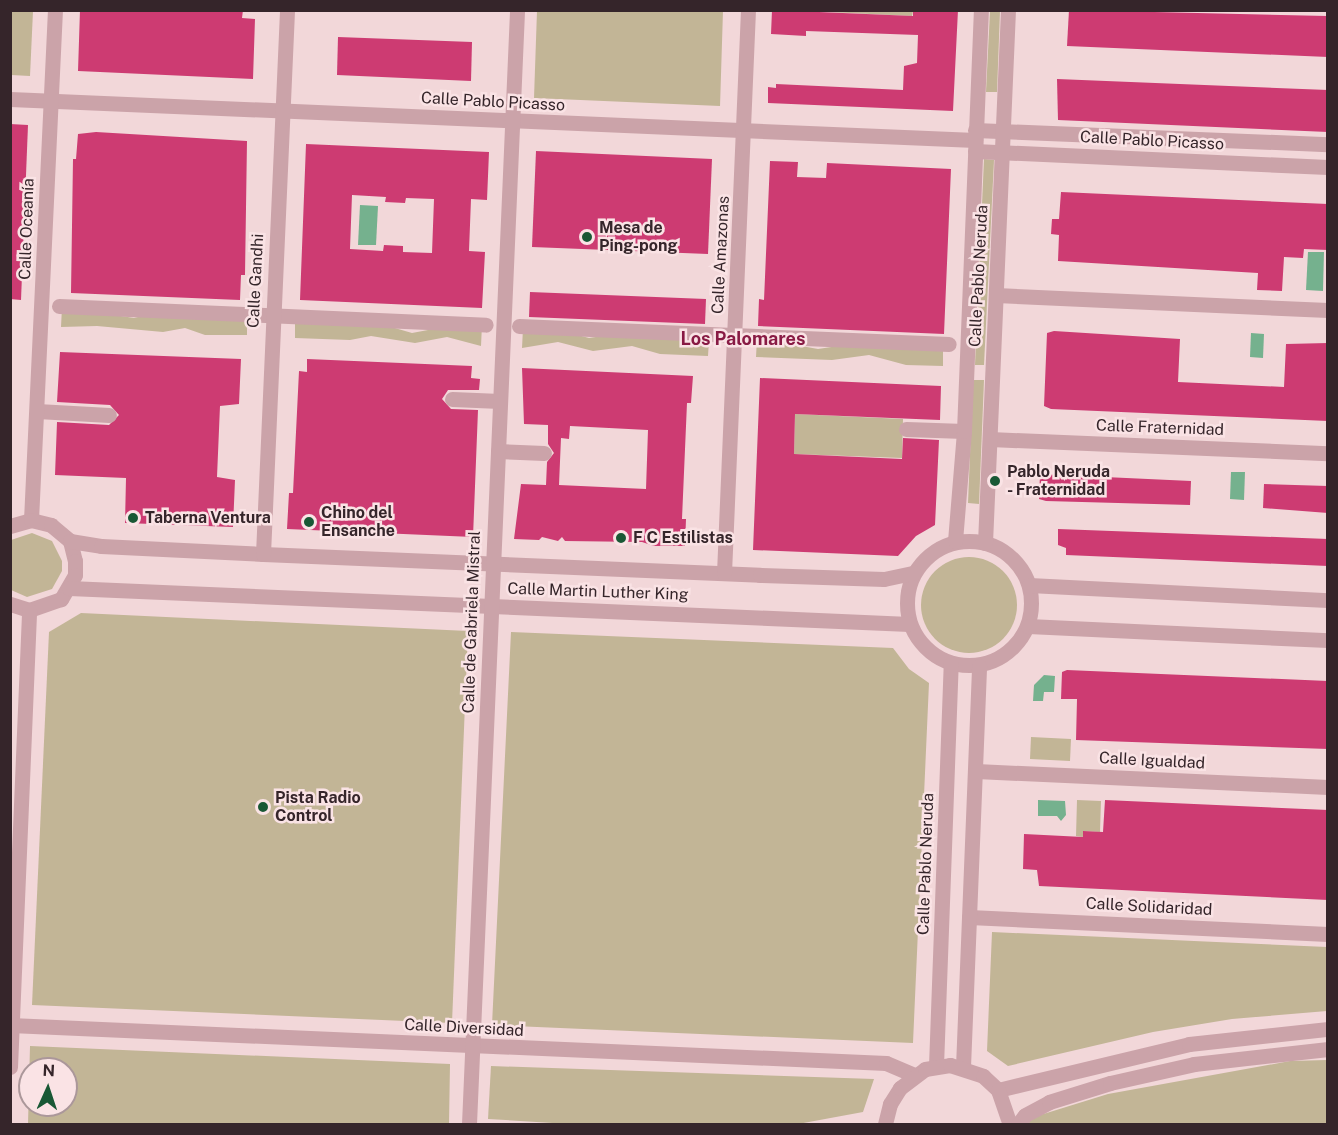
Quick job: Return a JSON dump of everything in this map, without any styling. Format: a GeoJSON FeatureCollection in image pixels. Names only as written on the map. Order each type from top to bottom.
{"type":"FeatureCollection","features":[{"type":"Feature","properties":{"kind":"street","name":"Calle Oceanía"},"geometry":{"type":"LineString","coordinates":[[31,520],[55,10]]}},
{"type":"Feature","properties":{"kind":"street","name":"Calle Gandhi"},"geometry":{"type":"LineString","coordinates":[[263,554],[287,10]]}},
{"type":"Feature","properties":{"kind":"street","name":"Calle de Gabriela Mistral"},"geometry":{"type":"LineString","coordinates":[[469,1125],[518,10]]}},
{"type":"Feature","properties":{"kind":"street","name":"Calle Amazonas"},"geometry":{"type":"LineString","coordinates":[[724,573],[748,10]]}},
{"type":"Feature","properties":{"kind":"street","name":"Calle Pablo Neruda"},"geometry":{"type":"LineString","coordinates":[[955,541],[964,431],[981,10]]}},
{"type":"Feature","properties":{"kind":"street","name":"Calle Pablo Neruda"},"geometry":{"type":"LineString","coordinates":[[985,543],[1005,132],[1008,10]]}},
{"type":"Feature","properties":{"kind":"street","name":"Calle Pablo Picasso"},"geometry":{"type":"LineString","coordinates":[[10,99],[975,140],[1005,132],[1328,144]]}},
{"type":"Feature","properties":{"kind":"street","name":"Calle Pablo Picasso"},"geometry":{"type":"LineString","coordinates":[[975,140],[1004,153],[1328,167]]}},
{"type":"Feature","properties":{"kind":"street"},"geometry":{"type":"LineString","coordinates":[[996,295],[1328,310]]}},
{"type":"Feature","properties":{"kind":"street"},"geometry":{"type":"LineString","coordinates":[[59,306],[486,325]]}},
{"type":"Feature","properties":{"kind":"street"},"geometry":{"type":"LineString","coordinates":[[519,326],[949,344]]}},
{"type":"Feature","properties":{"kind":"street"},"geometry":{"type":"LineString","coordinates":[[452,399],[500,401]]}},
{"type":"Feature","properties":{"kind":"street"},"geometry":{"type":"LineString","coordinates":[[37,411],[109,415]]}},
{"type":"Feature","properties":{"kind":"street"},"geometry":{"type":"LineString","coordinates":[[906,429],[964,431]]}},
{"type":"Feature","properties":{"kind":"street","name":"Calle Fraternidad"},"geometry":{"type":"LineString","coordinates":[[990,439],[1328,453]]}},
{"type":"Feature","properties":{"kind":"street"},"geometry":{"type":"LineString","coordinates":[[498,451],[544,453]]}},
{"type":"Feature","properties":{"kind":"street"},"geometry":{"type":"LineString","coordinates":[[10,526],[31,520],[51,525],[70,541],[75,561],[69,588],[49,606],[29,610],[10,604]]}},
{"type":"Feature","properties":{"kind":"street","name":"Calle Martin Luther King"},"geometry":{"type":"LineString","coordinates":[[70,541],[101,546],[263,554],[724,573],[884,579],[913,573]]}},
{"type":"Feature","properties":{"kind":"street"},"geometry":{"type":"LineString","coordinates":[[955,541],[985,543],[1012,558],[1029,585],[1032,606],[1028,626],[1009,652],[979,666],[951,664],[925,649],[909,624],[906,598],[913,573],[932,552],[955,541]]}},
{"type":"Feature","properties":{"kind":"street"},"geometry":{"type":"LineString","coordinates":[[1029,585],[1328,600]]}},
{"type":"Feature","properties":{"kind":"street","name":"Calle Martin Luther King"},"geometry":{"type":"LineString","coordinates":[[69,588],[909,624]]}},
{"type":"Feature","properties":{"kind":"street"},"geometry":{"type":"LineString","coordinates":[[10,1067],[16,811],[29,610]]}},
{"type":"Feature","properties":{"kind":"street"},"geometry":{"type":"LineString","coordinates":[[1028,626],[1328,640]]}},
{"type":"Feature","properties":{"kind":"street","name":"Calle Pablo Neruda"},"geometry":{"type":"LineString","coordinates":[[936,1066],[951,664]]}},
{"type":"Feature","properties":{"kind":"street"},"geometry":{"type":"LineString","coordinates":[[963,1067],[979,666]]}},
{"type":"Feature","properties":{"kind":"street","name":"Calle Igualdad"},"geometry":{"type":"LineString","coordinates":[[976,771],[1328,788]]}},
{"type":"Feature","properties":{"kind":"street","name":"Calle Solidaridad"},"geometry":{"type":"LineString","coordinates":[[969,916],[1328,934]]}},
{"type":"Feature","properties":{"kind":"street","name":"Calle Diversidad"},"geometry":{"type":"LineString","coordinates":[[12,1025],[886,1063],[914,1075]]}},
{"type":"Feature","properties":{"kind":"street"},"geometry":{"type":"LineString","coordinates":[[998,1090],[1189,1044],[1328,1029]]}},
{"type":"Feature","properties":{"kind":"street"},"geometry":{"type":"LineString","coordinates":[[1018,1125],[1025,1115],[1049,1102],[1110,1083],[1194,1065],[1328,1049]]}},
{"type":"Feature","properties":{"kind":"street"},"geometry":{"type":"LineString","coordinates":[[884,1124],[890,1104],[914,1075],[936,1066],[963,1067],[982,1076],[998,1090],[1010,1125]]}},
{"type":"Feature","properties":{"kind":"shaded area"},"geometry":{"type":"Polygon","coordinates":[[[11,10],[33,11],[30,76],[11,75],[11,10]]]}},
{"type":"Feature","properties":{"kind":"shaded area"},"geometry":{"type":"Polygon","coordinates":[[[913,10],[912,16],[807,11],[913,10]]]}},
{"type":"Feature","properties":{"kind":"shaded area"},"geometry":{"type":"Polygon","coordinates":[[[537,11],[723,11],[720,106],[534,98],[537,11]]]}},
{"type":"Feature","properties":{"kind":"shaded area"},"geometry":{"type":"Polygon","coordinates":[[[990,11],[1000,11],[997,92],[986,92],[990,11]]]}},
{"type":"Feature","properties":{"kind":"shaded area"},"geometry":{"type":"Polygon","coordinates":[[[984,159],[994,160],[984,365],[975,365],[984,159]]]}},
{"type":"Feature","properties":{"kind":"shaded area"},"geometry":{"type":"Polygon","coordinates":[[[360,205],[378,206],[376,245],[358,245],[360,205]]]}},
{"type":"Feature","properties":{"kind":"shaded area"},"geometry":{"type":"Polygon","coordinates":[[[1308,252],[1324,252],[1323,291],[1306,290],[1308,252]]]}},
{"type":"Feature","properties":{"kind":"shaded area"},"geometry":{"type":"Polygon","coordinates":[[[62,307],[134,318],[150,314],[247,315],[247,335],[205,335],[185,328],[163,332],[97,326],[61,327],[62,307]]]}},
{"type":"Feature","properties":{"kind":"shaded area"},"geometry":{"type":"Polygon","coordinates":[[[295,322],[381,324],[412,333],[460,324],[482,325],[481,346],[447,337],[415,343],[371,336],[350,340],[295,338],[295,322]]]}},
{"type":"Feature","properties":{"kind":"shaded area"},"geometry":{"type":"Polygon","coordinates":[[[523,328],[555,329],[589,338],[623,333],[709,340],[708,356],[660,354],[632,346],[593,351],[558,342],[522,348],[523,328]]]}},
{"type":"Feature","properties":{"kind":"shaded area"},"geometry":{"type":"Polygon","coordinates":[[[1251,333],[1264,334],[1263,358],[1250,357],[1251,333]]]}},
{"type":"Feature","properties":{"kind":"shaded area"},"geometry":{"type":"Polygon","coordinates":[[[757,338],[818,349],[838,346],[943,350],[943,366],[906,365],[869,355],[832,360],[756,357],[757,338]]]}},
{"type":"Feature","properties":{"kind":"shaded area"},"geometry":{"type":"Polygon","coordinates":[[[973,380],[984,380],[979,504],[968,503],[973,380]]]}},
{"type":"Feature","properties":{"kind":"shaded area"},"geometry":{"type":"Polygon","coordinates":[[[795,414],[903,419],[902,458],[794,454],[795,414]]]}},
{"type":"Feature","properties":{"kind":"shaded area"},"geometry":{"type":"Polygon","coordinates":[[[1231,472],[1245,472],[1244,500],[1230,499],[1231,472]]]}},
{"type":"Feature","properties":{"kind":"shaded area"},"geometry":{"type":"Polygon","coordinates":[[[32,533],[52,541],[62,561],[62,571],[52,589],[27,597],[11,590],[11,540],[32,533]]]}},
{"type":"Feature","properties":{"kind":"shaded area"},"geometry":{"type":"Polygon","coordinates":[[[969,557],[987,561],[1003,571],[1013,587],[1017,605],[1013,623],[1003,639],[987,649],[969,653],[951,649],[935,639],[925,623],[921,605],[925,587],[935,571],[951,561],[969,557]]]}},
{"type":"Feature","properties":{"kind":"shaded area"},"geometry":{"type":"Polygon","coordinates":[[[81,613],[468,631],[452,1023],[32,1005],[49,632],[81,613]]]}},
{"type":"Feature","properties":{"kind":"shaded area"},"geometry":{"type":"Polygon","coordinates":[[[511,632],[893,648],[909,669],[929,683],[913,1043],[492,1025],[511,632]]]}},
{"type":"Feature","properties":{"kind":"shaded area"},"geometry":{"type":"Polygon","coordinates":[[[1044,675],[1055,676],[1054,692],[1044,692],[1043,701],[1033,701],[1034,685],[1044,675]]]}},
{"type":"Feature","properties":{"kind":"shaded area"},"geometry":{"type":"Polygon","coordinates":[[[1031,737],[1071,739],[1070,761],[1030,759],[1031,737]]]}},
{"type":"Feature","properties":{"kind":"shaded area"},"geometry":{"type":"Polygon","coordinates":[[[1038,800],[1065,801],[1066,815],[1061,821],[1057,816],[1038,816],[1038,800]]]}},
{"type":"Feature","properties":{"kind":"shaded area"},"geometry":{"type":"Polygon","coordinates":[[[1077,800],[1101,801],[1100,832],[1084,831],[1083,837],[1076,836],[1077,800]]]}},
{"type":"Feature","properties":{"kind":"shaded area"},"geometry":{"type":"Polygon","coordinates":[[[992,932],[1327,947],[1327,1011],[1232,1019],[1153,1032],[1008,1066],[987,1051],[992,932]]]}},
{"type":"Feature","properties":{"kind":"shaded area"},"geometry":{"type":"Polygon","coordinates":[[[30,1046],[450,1064],[449,1124],[28,1124],[28,1117],[78,1117],[78,1057],[30,1057],[30,1046]]]}},
{"type":"Feature","properties":{"kind":"shaded area"},"geometry":{"type":"Polygon","coordinates":[[[1327,1060],[1327,1124],[1026,1124],[1037,1116],[1108,1094],[1290,1061],[1327,1060]]]}},
{"type":"Feature","properties":{"kind":"shaded area"},"geometry":{"type":"Polygon","coordinates":[[[491,1066],[874,1079],[863,1112],[798,1124],[569,1124],[488,1119],[491,1066]]]}},
{"type":"Feature","properties":{"kind":"building"},"geometry":{"type":"Polygon","coordinates":[[[80,10],[243,10],[242,18],[255,19],[253,79],[78,71],[80,10]]]}},
{"type":"Feature","properties":{"kind":"building"},"geometry":{"type":"Polygon","coordinates":[[[772,10],[913,16],[913,10],[958,10],[953,111],[768,103],[768,87],[776,88],[776,84],[903,90],[904,66],[917,63],[918,35],[806,31],[806,36],[771,34],[772,10]]]}},
{"type":"Feature","properties":{"kind":"building"},"geometry":{"type":"Polygon","coordinates":[[[1069,10],[1327,16],[1328,57],[1067,46],[1069,10]]]}},
{"type":"Feature","properties":{"kind":"building"},"geometry":{"type":"Polygon","coordinates":[[[338,37],[472,42],[471,81],[337,75],[338,37]]]}},
{"type":"Feature","properties":{"kind":"building"},"geometry":{"type":"Polygon","coordinates":[[[1057,79],[1328,90],[1328,132],[1058,120],[1057,79]]]}},
{"type":"Feature","properties":{"kind":"building"},"geometry":{"type":"Polygon","coordinates":[[[10,124],[28,125],[21,300],[10,299],[10,124]]]}},
{"type":"Feature","properties":{"kind":"building"},"geometry":{"type":"Polygon","coordinates":[[[96,132],[247,141],[245,275],[241,275],[240,300],[71,293],[73,159],[76,159],[78,134],[96,132]]]}},
{"type":"Feature","properties":{"kind":"building"},"geometry":{"type":"Polygon","coordinates":[[[306,144],[489,152],[487,200],[471,199],[469,251],[485,252],[482,308],[300,300],[306,144]],[[352,195],[350,249],[383,251],[384,245],[403,246],[403,252],[432,253],[434,199],[406,198],[405,203],[385,202],[386,197],[352,195]]]}},
{"type":"Feature","properties":{"kind":"building"},"geometry":{"type":"Polygon","coordinates":[[[536,151],[712,159],[708,254],[532,247],[536,151]]]}},
{"type":"Feature","properties":{"kind":"building"},"geometry":{"type":"Polygon","coordinates":[[[770,161],[798,162],[797,177],[826,178],[827,163],[951,169],[944,334],[758,326],[759,299],[764,300],[770,161]]]}},
{"type":"Feature","properties":{"kind":"building"},"geometry":{"type":"Polygon","coordinates":[[[1061,192],[1328,204],[1328,250],[1304,249],[1303,258],[1284,257],[1282,291],[1257,290],[1258,273],[1058,261],[1059,235],[1051,234],[1052,219],[1059,219],[1061,192]]]}},
{"type":"Feature","properties":{"kind":"building"},"geometry":{"type":"Polygon","coordinates":[[[530,292],[706,299],[705,324],[529,317],[530,292]]]}},
{"type":"Feature","properties":{"kind":"building"},"geometry":{"type":"Polygon","coordinates":[[[1054,331],[1180,339],[1178,382],[1284,387],[1286,344],[1328,343],[1328,421],[1051,409],[1044,406],[1047,333],[1054,331]]]}},
{"type":"Feature","properties":{"kind":"building"},"geometry":{"type":"Polygon","coordinates":[[[60,352],[241,359],[239,404],[220,406],[217,477],[235,480],[233,527],[125,523],[126,478],[55,475],[57,422],[109,425],[119,415],[110,405],[57,402],[60,352]]]}},
{"type":"Feature","properties":{"kind":"building"},"geometry":{"type":"Polygon","coordinates":[[[307,359],[472,366],[471,378],[480,379],[479,390],[448,390],[442,399],[451,409],[478,410],[473,537],[287,529],[289,493],[293,493],[299,371],[307,372],[307,359]]]}},
{"type":"Feature","properties":{"kind":"building"},"geometry":{"type":"Polygon","coordinates":[[[522,368],[693,376],[691,403],[687,403],[682,519],[686,519],[685,546],[654,546],[642,542],[565,541],[562,537],[558,541],[542,537],[539,540],[514,539],[521,484],[546,485],[547,462],[554,453],[548,444],[548,425],[524,424],[522,368]],[[570,426],[569,439],[561,438],[559,485],[646,489],[648,430],[570,426]]]}},
{"type":"Feature","properties":{"kind":"building"},"geometry":{"type":"Polygon","coordinates":[[[760,378],[941,386],[940,420],[795,414],[794,454],[902,459],[903,438],[939,440],[935,525],[916,536],[898,556],[753,550],[760,378]]]}},
{"type":"Feature","properties":{"kind":"building"},"geometry":{"type":"Polygon","coordinates":[[[1040,474],[1191,481],[1190,505],[1046,501],[1039,499],[1040,474]]]}},
{"type":"Feature","properties":{"kind":"building"},"geometry":{"type":"Polygon","coordinates":[[[1264,484],[1328,486],[1328,513],[1263,508],[1264,484]]]}},
{"type":"Feature","properties":{"kind":"building"},"geometry":{"type":"Polygon","coordinates":[[[1058,529],[1328,539],[1328,566],[1066,555],[1066,548],[1058,545],[1058,529]]]}},
{"type":"Feature","properties":{"kind":"building"},"geometry":{"type":"Polygon","coordinates":[[[1067,670],[1328,681],[1328,749],[1076,740],[1077,699],[1061,699],[1062,672],[1067,670]]]}},
{"type":"Feature","properties":{"kind":"building"},"geometry":{"type":"Polygon","coordinates":[[[1105,800],[1328,810],[1328,900],[1039,886],[1037,870],[1023,869],[1024,834],[1083,837],[1083,831],[1103,832],[1105,800]]]}},
{"type":"Feature","properties":{"kind":"place","name":"Mesa de Ping-pong"},"geometry":{"type":"Point","coordinates":[587,237]}},
{"type":"Feature","properties":{"kind":"place","name":"Pablo Neruda - Fraternidad"},"geometry":{"type":"Point","coordinates":[995,481]}},
{"type":"Feature","properties":{"kind":"place","name":"Taberna Ventura"},"geometry":{"type":"Point","coordinates":[133,518]}},
{"type":"Feature","properties":{"kind":"place","name":"Chino del Ensanche"},"geometry":{"type":"Point","coordinates":[309,522]}},
{"type":"Feature","properties":{"kind":"place","name":"F C Estilistas"},"geometry":{"type":"Point","coordinates":[621,538]}},
{"type":"Feature","properties":{"kind":"place","name":"Pista Radio Control"},"geometry":{"type":"Point","coordinates":[263,807]}},
{"type":"Feature","properties":{"kind":"district","name":"Los Palomares"},"geometry":{"type":"Point","coordinates":[743,339]}}]}
